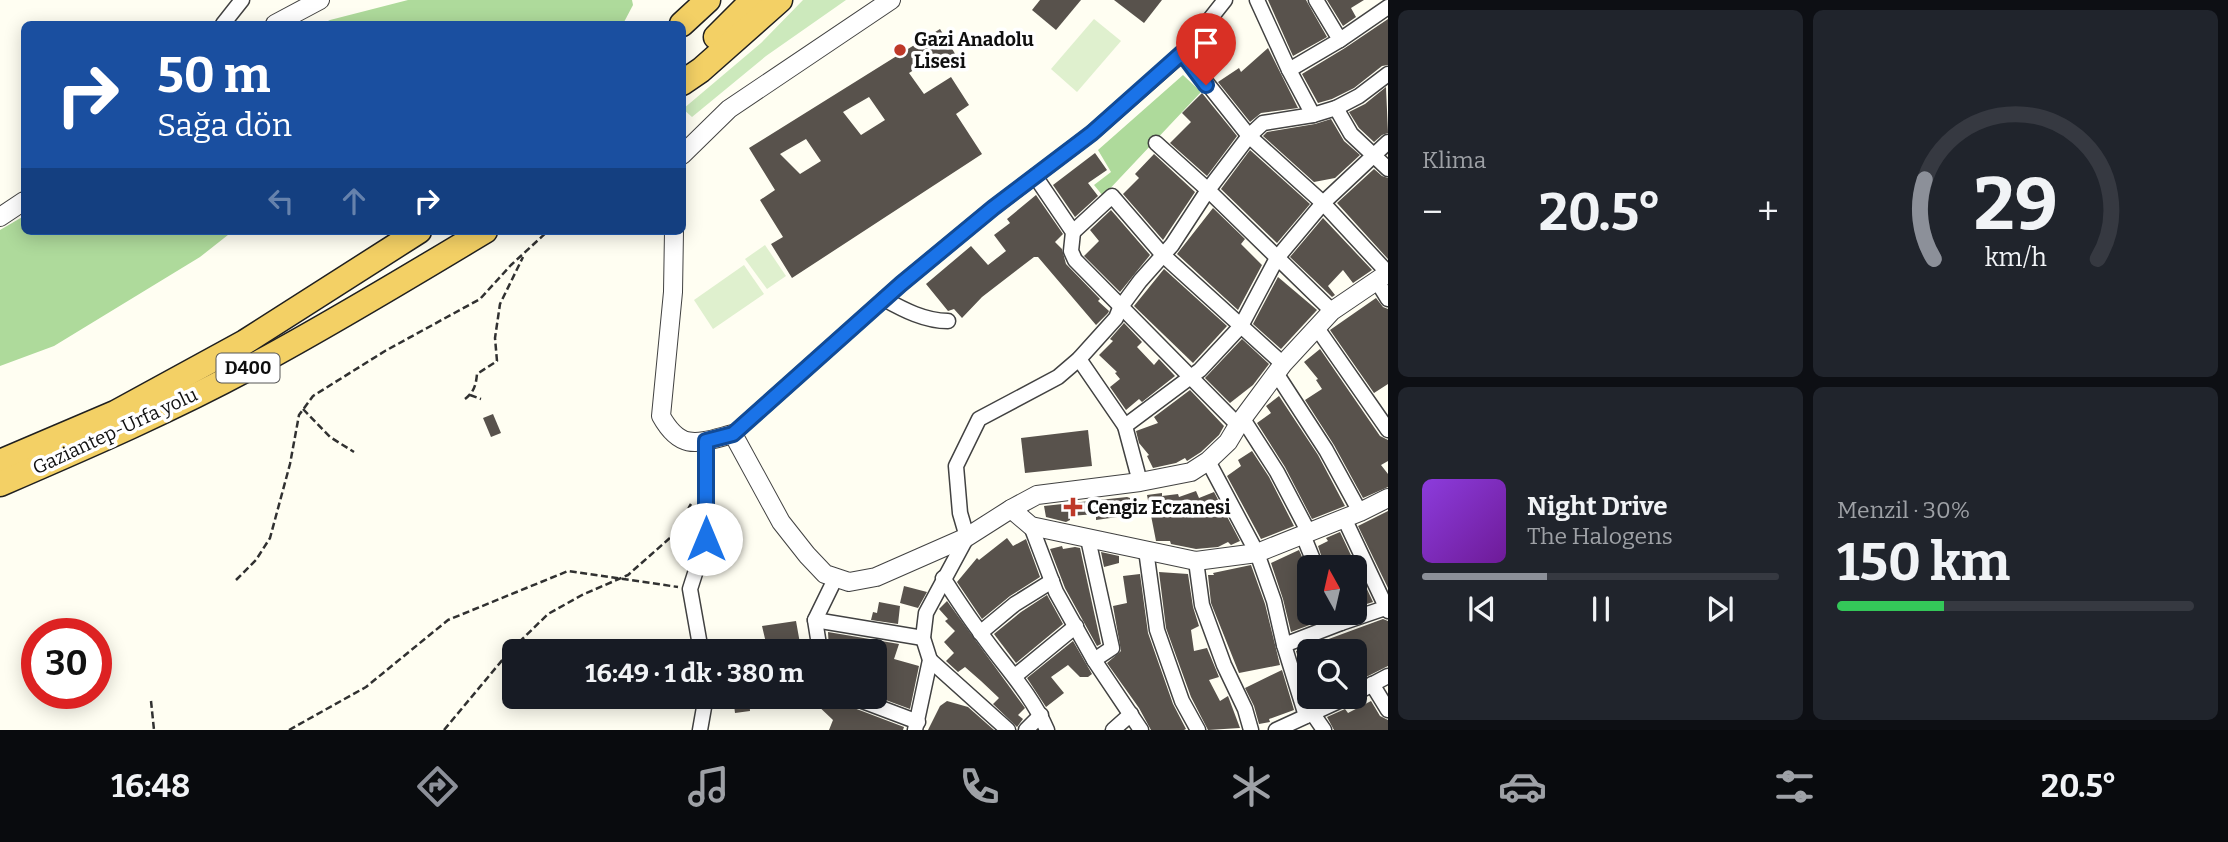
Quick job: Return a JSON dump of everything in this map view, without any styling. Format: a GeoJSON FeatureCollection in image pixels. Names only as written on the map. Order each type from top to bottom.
{"type":"FeatureCollection","features":[{"type":"Feature","properties":{"kind":"highway"},"geometry":{"type":"LineString","coordinates":[[685,21],[708,0]]}},
{"type":"Feature","properties":{"kind":"highway"},"geometry":{"type":"LineString","coordinates":[[686,66],[753,0]]}},
{"type":"Feature","properties":{"kind":"highway"},"geometry":{"type":"LineString","coordinates":[[686,80],[780,0]]}},
{"type":"Feature","properties":{"kind":"highway","name":"Gaziantep-Urfa yolu"},"geometry":{"type":"LineString","coordinates":[[0,462],[115,413],[233,349],[413,235]]}},
{"type":"Feature","properties":{"kind":"highway","name":"Gaziantep-Urfa yolu"},"geometry":{"type":"LineString","coordinates":[[0,484],[124,431],[258,363],[478,235]]}},
{"type":"Feature","properties":{"kind":"street"},"geometry":{"type":"LineString","coordinates":[[225,21],[242,0]]}},
{"type":"Feature","properties":{"kind":"street"},"geometry":{"type":"LineString","coordinates":[[281,21],[320,0]]}},
{"type":"Feature","properties":{"kind":"street"},"geometry":{"type":"LineString","coordinates":[[686,151],[729,109],[891,0]]}},
{"type":"Feature","properties":{"kind":"street"},"geometry":{"type":"LineString","coordinates":[[674,235],[673,292],[661,416],[670,433],[691,443],[733,434],[884,299],[993,208],[1092,133],[1182,53],[1225,0]]}},
{"type":"Feature","properties":{"kind":"street"},"geometry":{"type":"LineString","coordinates":[[1257,0],[1289,71],[1313,115]]}},
{"type":"Feature","properties":{"kind":"street"},"geometry":{"type":"LineString","coordinates":[[1316,0],[1340,40]]}},
{"type":"Feature","properties":{"kind":"street"},"geometry":{"type":"LineString","coordinates":[[1289,71],[1340,40],[1383,6]]}},
{"type":"Feature","properties":{"kind":"street"},"geometry":{"type":"LineString","coordinates":[[1182,53],[1250,136],[1323,203],[1384,276],[1388,299]]}},
{"type":"Feature","properties":{"kind":"street"},"geometry":{"type":"LineString","coordinates":[[878,709],[917,726],[930,660],[923,638],[926,613],[967,537],[960,513],[956,466],[979,419],[1058,377],[1079,359],[1116,317],[1140,281],[1171,245],[1208,190],[1250,136],[1263,124],[1336,108],[1359,96],[1388,74]]}},
{"type":"Feature","properties":{"kind":"street"},"geometry":{"type":"LineString","coordinates":[[1336,108],[1352,134],[1388,169]]}},
{"type":"Feature","properties":{"kind":"street"},"geometry":{"type":"LineString","coordinates":[[1125,426],[1192,378],[1241,326],[1277,258],[1323,203],[1388,142]]}},
{"type":"Feature","properties":{"kind":"street"},"geometry":{"type":"LineString","coordinates":[[1156,143],[1332,311]]}},
{"type":"Feature","properties":{"kind":"street"},"geometry":{"type":"LineString","coordinates":[[1035,176],[1073,232],[1071,251],[1075,260],[1120,308],[1240,422],[1277,472],[1306,534],[1312,555]]}},
{"type":"Feature","properties":{"kind":"street"},"geometry":{"type":"LineString","coordinates":[[1073,232],[1112,197],[1163,255],[1241,326],[1279,369],[1326,450],[1387,609],[1367,613]]}},
{"type":"Feature","properties":{"kind":"street"},"geometry":{"type":"LineString","coordinates":[[0,217],[21,203]]}},
{"type":"Feature","properties":{"kind":"street"},"geometry":{"type":"LineString","coordinates":[[733,434],[781,522],[825,573],[849,582],[876,577],[967,537],[1037,495],[1140,482],[1191,472],[1208,461],[1228,442],[1279,369],[1332,311],[1384,276]]}},
{"type":"Feature","properties":{"kind":"street"},"geometry":{"type":"LineString","coordinates":[[884,299],[908,312],[936,321],[948,321]]}},
{"type":"Feature","properties":{"kind":"street"},"geometry":{"type":"LineString","coordinates":[[1317,328],[1388,430]]}},
{"type":"Feature","properties":{"kind":"street"},"geometry":{"type":"LineString","coordinates":[[1079,359],[1125,426],[1140,482]]}},
{"type":"Feature","properties":{"kind":"street"},"geometry":{"type":"LineString","coordinates":[[706,441],[706,481]]}},
{"type":"Feature","properties":{"kind":"street"},"geometry":{"type":"LineString","coordinates":[[699,639],[690,589],[706,539],[706,441]]}},
{"type":"Feature","properties":{"kind":"street"},"geometry":{"type":"LineString","coordinates":[[1208,461],[1256,553],[1274,601],[1284,645],[1310,715],[1324,730]]}},
{"type":"Feature","properties":{"kind":"street"},"geometry":{"type":"LineString","coordinates":[[1011,509],[1031,526],[1196,561],[1256,553],[1388,498]]}},
{"type":"Feature","properties":{"kind":"street"},"geometry":{"type":"LineString","coordinates":[[1031,526],[1056,592],[1094,660],[1141,730]]}},
{"type":"Feature","properties":{"kind":"street"},"geometry":{"type":"LineString","coordinates":[[1088,539],[1112,648],[1094,660]]}},
{"type":"Feature","properties":{"kind":"street"},"geometry":{"type":"LineString","coordinates":[[1146,550],[1157,630],[1182,701],[1198,730]]}},
{"type":"Feature","properties":{"kind":"street"},"geometry":{"type":"LineString","coordinates":[[1196,561],[1202,605],[1251,730]]}},
{"type":"Feature","properties":{"kind":"street"},"geometry":{"type":"LineString","coordinates":[[818,639],[816,620],[836,577]]}},
{"type":"Feature","properties":{"kind":"street"},"geometry":{"type":"LineString","coordinates":[[943,578],[980,633],[1015,676],[1041,715],[1047,730]]}},
{"type":"Feature","properties":{"kind":"street"},"geometry":{"type":"LineString","coordinates":[[980,633],[1015,604],[1052,581]]}},
{"type":"Feature","properties":{"kind":"street"},"geometry":{"type":"LineString","coordinates":[[816,620],[923,638]]}},
{"type":"Feature","properties":{"kind":"street"},"geometry":{"type":"LineString","coordinates":[[1284,645],[1324,625]]}},
{"type":"Feature","properties":{"kind":"street"},"geometry":{"type":"LineString","coordinates":[[1015,676],[1076,626]]}},
{"type":"Feature","properties":{"kind":"street"},"geometry":{"type":"LineString","coordinates":[[930,660],[1008,730]]}},
{"type":"Feature","properties":{"kind":"street"},"geometry":{"type":"LineString","coordinates":[[1367,687],[1388,676]]}},
{"type":"Feature","properties":{"kind":"street"},"geometry":{"type":"LineString","coordinates":[[1372,684],[1388,710]]}},
{"type":"Feature","properties":{"kind":"street"},"geometry":{"type":"LineString","coordinates":[[700,730],[704,709]]}},
{"type":"Feature","properties":{"kind":"street"},"geometry":{"type":"LineString","coordinates":[[1276,730],[1323,709]]}},
{"type":"Feature","properties":{"kind":"street"},"geometry":{"type":"LineString","coordinates":[[1113,730],[1131,714]]}},
{"type":"Feature","properties":{"kind":"street"},"geometry":{"type":"LineString","coordinates":[[1026,730],[1041,715]]}},
{"type":"Feature","properties":{"kind":"path"},"geometry":{"type":"LineString","coordinates":[[236,580],[256,560],[270,538],[290,464],[299,415],[313,396],[480,299],[544,235]]}},
{"type":"Feature","properties":{"kind":"path"},"geometry":{"type":"LineString","coordinates":[[465,399],[475,386],[477,374],[497,361],[495,338],[500,304],[524,254]]}},
{"type":"Feature","properties":{"kind":"path"},"geometry":{"type":"LineString","coordinates":[[470,395],[481,399]]}},
{"type":"Feature","properties":{"kind":"path"},"geometry":{"type":"LineString","coordinates":[[303,409],[330,437],[354,452]]}},
{"type":"Feature","properties":{"kind":"path"},"geometry":{"type":"LineString","coordinates":[[444,730],[509,652],[548,614],[582,595],[628,575],[671,537],[706,481]]}},
{"type":"Feature","properties":{"kind":"path"},"geometry":{"type":"LineString","coordinates":[[289,730],[366,687],[448,620],[568,571],[690,589]]}},
{"type":"Feature","properties":{"kind":"path"},"geometry":{"type":"LineString","coordinates":[[151,702],[154,730]]}},
{"type":"Feature","properties":{"kind":"green space"},"geometry":{"type":"Polygon","coordinates":[[[408,0],[632,0],[633,5],[625,21],[328,21],[408,0]]]}},
{"type":"Feature","properties":{"kind":"green space"},"geometry":{"type":"Polygon","coordinates":[[[803,0],[846,0],[766,56],[692,117],[686,112],[686,106],[761,43],[803,0]]]}},
{"type":"Feature","properties":{"kind":"green space"},"geometry":{"type":"Polygon","coordinates":[[[1094,19],[1121,41],[1077,92],[1051,69],[1094,19]]]}},
{"type":"Feature","properties":{"kind":"green space"},"geometry":{"type":"Polygon","coordinates":[[[1183,75],[1201,92],[1103,196],[1094,185],[1111,172],[1098,150],[1183,75]]]}},
{"type":"Feature","properties":{"kind":"green space"},"geometry":{"type":"Polygon","coordinates":[[[21,218],[21,235],[228,235],[200,257],[54,346],[0,366],[0,230],[21,218]]]}},
{"type":"Feature","properties":{"kind":"green space"},"geometry":{"type":"Polygon","coordinates":[[[765,245],[786,276],[767,289],[745,259],[765,245]]]}},
{"type":"Feature","properties":{"kind":"green space"},"geometry":{"type":"Polygon","coordinates":[[[744,265],[764,294],[713,329],[694,300],[744,265]]]}},
{"type":"Feature","properties":{"kind":"building"},"geometry":{"type":"Polygon","coordinates":[[[1040,0],[1081,0],[1056,30],[1032,10],[1040,0]]]}},
{"type":"Feature","properties":{"kind":"building"},"geometry":{"type":"Polygon","coordinates":[[[1114,0],[1162,0],[1144,23],[1114,0]]]}},
{"type":"Feature","properties":{"kind":"building"},"geometry":{"type":"Polygon","coordinates":[[[1268,0],[1306,0],[1327,37],[1293,56],[1268,0]]]}},
{"type":"Feature","properties":{"kind":"building"},"geometry":{"type":"Polygon","coordinates":[[[1327,0],[1364,0],[1351,8],[1356,17],[1343,26],[1327,0]]]}},
{"type":"Feature","properties":{"kind":"building"},"geometry":{"type":"Polygon","coordinates":[[[1388,19],[1388,65],[1382,66],[1354,88],[1318,103],[1302,74],[1388,19]]]}},
{"type":"Feature","properties":{"kind":"building"},"geometry":{"type":"Polygon","coordinates":[[[940,29],[957,57],[939,66],[933,58],[909,73],[924,94],[951,77],[969,105],[956,114],[982,154],[792,278],[771,244],[783,237],[760,200],[775,190],[749,148],[940,29]],[[869,97],[843,112],[861,135],[885,120],[869,97]],[[806,139],[780,154],[800,174],[821,161],[806,139]]]}},
{"type":"Feature","properties":{"kind":"building"},"geometry":{"type":"Polygon","coordinates":[[[1268,48],[1298,108],[1261,113],[1250,122],[1218,82],[1239,68],[1241,72],[1268,48]]]}},
{"type":"Feature","properties":{"kind":"building"},"geometry":{"type":"Polygon","coordinates":[[[1386,87],[1388,133],[1374,142],[1359,128],[1349,112],[1365,104],[1386,87]]]}},
{"type":"Feature","properties":{"kind":"building"},"geometry":{"type":"Polygon","coordinates":[[[1202,93],[1237,136],[1207,176],[1170,143],[1191,122],[1182,113],[1202,93]]]}},
{"type":"Feature","properties":{"kind":"building"},"geometry":{"type":"Polygon","coordinates":[[[1331,119],[1344,141],[1360,155],[1335,178],[1314,182],[1263,136],[1267,132],[1331,119]]]}},
{"type":"Feature","properties":{"kind":"building"},"geometry":{"type":"Polygon","coordinates":[[[1250,150],[1310,204],[1277,243],[1221,189],[1250,150]]]}},
{"type":"Feature","properties":{"kind":"building"},"geometry":{"type":"Polygon","coordinates":[[[1095,153],[1107,170],[1088,183],[1098,196],[1075,217],[1053,185],[1095,153]]]}},
{"type":"Feature","properties":{"kind":"building"},"geometry":{"type":"Polygon","coordinates":[[[1154,154],[1195,192],[1163,240],[1123,194],[1139,178],[1135,174],[1154,154]]]}},
{"type":"Feature","properties":{"kind":"building"},"geometry":{"type":"Polygon","coordinates":[[[1374,169],[1388,178],[1388,259],[1337,203],[1374,169]]]}},
{"type":"Feature","properties":{"kind":"building"},"geometry":{"type":"Polygon","coordinates":[[[1036,195],[1063,234],[1055,242],[1062,249],[1066,264],[1100,299],[1098,301],[1108,313],[1096,325],[1038,257],[1034,257],[982,297],[962,318],[954,309],[948,311],[926,284],[971,246],[988,265],[1006,251],[994,235],[1010,223],[1007,219],[1036,195]]]}},
{"type":"Feature","properties":{"kind":"building"},"geometry":{"type":"Polygon","coordinates":[[[1213,208],[1245,239],[1241,244],[1262,265],[1238,310],[1177,254],[1213,208]]]}},
{"type":"Feature","properties":{"kind":"building"},"geometry":{"type":"Polygon","coordinates":[[[1111,210],[1150,255],[1120,292],[1084,256],[1099,241],[1090,230],[1111,210]]]}},
{"type":"Feature","properties":{"kind":"building"},"geometry":{"type":"Polygon","coordinates":[[[1323,218],[1372,270],[1353,283],[1343,270],[1328,286],[1335,295],[1332,297],[1290,257],[1323,218]]]}},
{"type":"Feature","properties":{"kind":"building"},"geometry":{"type":"Polygon","coordinates":[[[1164,269],[1227,326],[1193,363],[1134,306],[1164,269]]]}},
{"type":"Feature","properties":{"kind":"building"},"geometry":{"type":"Polygon","coordinates":[[[1278,277],[1317,310],[1281,349],[1253,324],[1278,277]]]}},
{"type":"Feature","properties":{"kind":"building"},"geometry":{"type":"Polygon","coordinates":[[[1376,298],[1388,309],[1388,384],[1374,393],[1330,330],[1376,298]]]}},
{"type":"Feature","properties":{"kind":"building"},"geometry":{"type":"Polygon","coordinates":[[[1124,323],[1142,342],[1137,347],[1154,365],[1159,359],[1175,376],[1142,402],[1139,399],[1126,410],[1110,387],[1120,379],[1115,373],[1117,372],[1099,355],[1113,341],[1110,339],[1124,323]]]}},
{"type":"Feature","properties":{"kind":"building"},"geometry":{"type":"Polygon","coordinates":[[[1242,339],[1269,364],[1253,385],[1230,403],[1205,378],[1242,339]]]}},
{"type":"Feature","properties":{"kind":"building"},"geometry":{"type":"Polygon","coordinates":[[[1320,349],[1380,436],[1388,440],[1388,461],[1381,465],[1388,474],[1388,487],[1363,498],[1305,400],[1322,389],[1316,380],[1318,379],[1304,362],[1320,349]]]}},
{"type":"Feature","properties":{"kind":"building"},"geometry":{"type":"Polygon","coordinates":[[[1190,390],[1224,426],[1219,435],[1187,461],[1185,458],[1153,468],[1147,456],[1149,455],[1139,443],[1136,431],[1158,423],[1154,417],[1190,390]]]}},
{"type":"Feature","properties":{"kind":"building"},"geometry":{"type":"Polygon","coordinates":[[[1279,396],[1318,455],[1345,506],[1312,519],[1285,467],[1257,423],[1271,413],[1266,406],[1279,396]]]}},
{"type":"Feature","properties":{"kind":"building"},"geometry":{"type":"Polygon","coordinates":[[[493,414],[501,433],[491,437],[483,418],[493,414]]]}},
{"type":"Feature","properties":{"kind":"building"},"geometry":{"type":"Polygon","coordinates":[[[1088,430],[1092,466],[1025,473],[1021,438],[1088,430]]]}},
{"type":"Feature","properties":{"kind":"building"},"geometry":{"type":"Polygon","coordinates":[[[1252,451],[1269,477],[1294,526],[1261,539],[1227,476],[1241,466],[1238,460],[1252,451]]]}},
{"type":"Feature","properties":{"kind":"building"},"geometry":{"type":"Polygon","coordinates":[[[1196,491],[1199,498],[1214,492],[1240,541],[1231,545],[1228,542],[1218,547],[1196,549],[1171,544],[1170,541],[1156,541],[1147,495],[1178,494],[1179,497],[1196,491]]]}},
{"type":"Feature","properties":{"kind":"building"},"geometry":{"type":"Polygon","coordinates":[[[1130,498],[1132,515],[1096,520],[1096,514],[1070,516],[1070,520],[1066,522],[1046,517],[1044,506],[1130,498]]]}},
{"type":"Feature","properties":{"kind":"building"},"geometry":{"type":"Polygon","coordinates":[[[1388,511],[1388,588],[1358,526],[1388,511]]]}},
{"type":"Feature","properties":{"kind":"building"},"geometry":{"type":"Polygon","coordinates":[[[1340,532],[1351,555],[1321,555],[1318,546],[1328,541],[1326,538],[1340,532]]]}},
{"type":"Feature","properties":{"kind":"building"},"geometry":{"type":"Polygon","coordinates":[[[1007,538],[1013,546],[1026,539],[1040,577],[1010,596],[982,619],[957,582],[977,558],[979,560],[1007,538]]]}},
{"type":"Feature","properties":{"kind":"building"},"geometry":{"type":"Polygon","coordinates":[[[1062,546],[1063,549],[1080,548],[1101,644],[1097,646],[1065,588],[1050,549],[1062,546]]]}},
{"type":"Feature","properties":{"kind":"building"},"geometry":{"type":"Polygon","coordinates":[[[1299,550],[1301,555],[1297,555],[1297,625],[1310,625],[1291,632],[1271,563],[1299,550]]]}},
{"type":"Feature","properties":{"kind":"building"},"geometry":{"type":"Polygon","coordinates":[[[1101,552],[1119,556],[1119,563],[1104,567],[1101,552]]]}},
{"type":"Feature","properties":{"kind":"building"},"geometry":{"type":"Polygon","coordinates":[[[1251,565],[1265,604],[1280,665],[1239,673],[1211,603],[1208,575],[1251,565]]]}},
{"type":"Feature","properties":{"kind":"building"},"geometry":{"type":"Polygon","coordinates":[[[1159,572],[1188,574],[1199,626],[1191,630],[1194,651],[1207,648],[1219,677],[1209,680],[1220,701],[1228,696],[1240,728],[1208,730],[1191,697],[1166,628],[1159,572]]]}},
{"type":"Feature","properties":{"kind":"building"},"geometry":{"type":"Polygon","coordinates":[[[1140,574],[1148,633],[1173,704],[1186,729],[1184,730],[1151,730],[1107,663],[1121,651],[1113,606],[1127,603],[1123,576],[1140,574]]]}},
{"type":"Feature","properties":{"kind":"building"},"geometry":{"type":"Polygon","coordinates":[[[904,586],[927,592],[918,608],[900,603],[904,586]]]}},
{"type":"Feature","properties":{"kind":"building"},"geometry":{"type":"Polygon","coordinates":[[[1367,589],[1373,602],[1367,604],[1367,589]]]}},
{"type":"Feature","properties":{"kind":"building"},"geometry":{"type":"Polygon","coordinates":[[[1047,595],[1063,624],[1016,663],[994,634],[1047,595]]]}},
{"type":"Feature","properties":{"kind":"building"},"geometry":{"type":"Polygon","coordinates":[[[947,601],[1025,708],[1018,715],[1023,719],[1017,727],[993,704],[999,698],[981,681],[965,667],[958,672],[946,661],[954,653],[944,642],[955,631],[945,621],[948,619],[939,609],[947,601]]]}},
{"type":"Feature","properties":{"kind":"building"},"geometry":{"type":"Polygon","coordinates":[[[879,602],[900,606],[898,624],[871,620],[873,612],[877,613],[879,602]]]}},
{"type":"Feature","properties":{"kind":"building"},"geometry":{"type":"Polygon","coordinates":[[[1383,619],[1388,621],[1388,666],[1367,676],[1367,639],[1329,639],[1383,619]]]}},
{"type":"Feature","properties":{"kind":"building"},"geometry":{"type":"Polygon","coordinates":[[[796,621],[799,639],[765,639],[762,626],[796,621]]]}},
{"type":"Feature","properties":{"kind":"building"},"geometry":{"type":"Polygon","coordinates":[[[828,632],[869,639],[828,639],[828,632]]]}},
{"type":"Feature","properties":{"kind":"building"},"geometry":{"type":"Polygon","coordinates":[[[1073,641],[1092,674],[1080,677],[1068,665],[1051,677],[1064,693],[1046,707],[1027,678],[1073,641]]]}},
{"type":"Feature","properties":{"kind":"building"},"geometry":{"type":"Polygon","coordinates":[[[887,642],[899,644],[894,659],[919,666],[910,709],[887,700],[887,642]]]}},
{"type":"Feature","properties":{"kind":"building"},"geometry":{"type":"Polygon","coordinates":[[[1282,670],[1294,710],[1269,719],[1270,722],[1259,724],[1245,688],[1282,670]]]}},
{"type":"Feature","properties":{"kind":"building"},"geometry":{"type":"Polygon","coordinates":[[[947,701],[968,707],[994,730],[928,730],[940,706],[947,701]]]}},
{"type":"Feature","properties":{"kind":"building"},"geometry":{"type":"Polygon","coordinates":[[[1371,701],[1380,716],[1388,720],[1388,730],[1334,730],[1327,717],[1345,709],[1348,713],[1356,709],[1367,709],[1367,703],[1371,701]]]}},
{"type":"Feature","properties":{"kind":"building"},"geometry":{"type":"Polygon","coordinates":[[[735,709],[750,709],[750,711],[735,713],[735,709]]]}},
{"type":"Feature","properties":{"kind":"building"},"geometry":{"type":"Polygon","coordinates":[[[821,709],[857,709],[904,727],[903,730],[829,730],[833,720],[821,709]]]}},
{"type":"Feature","properties":{"kind":"place","name":"Gazi Anadolu Lisesi"},"geometry":{"type":"Point","coordinates":[900,50]}},
{"type":"Feature","properties":{"kind":"place","name":"Cengiz Eczanesi"},"geometry":{"type":"Point","coordinates":[1073,507]}},
{"type":"Feature","properties":{"kind":"route"},"geometry":{"type":"LineString","coordinates":[[706,539],[706,441],[733,434],[901,284],[993,208],[1092,133],[1182,53],[1206,85]]}}]}
